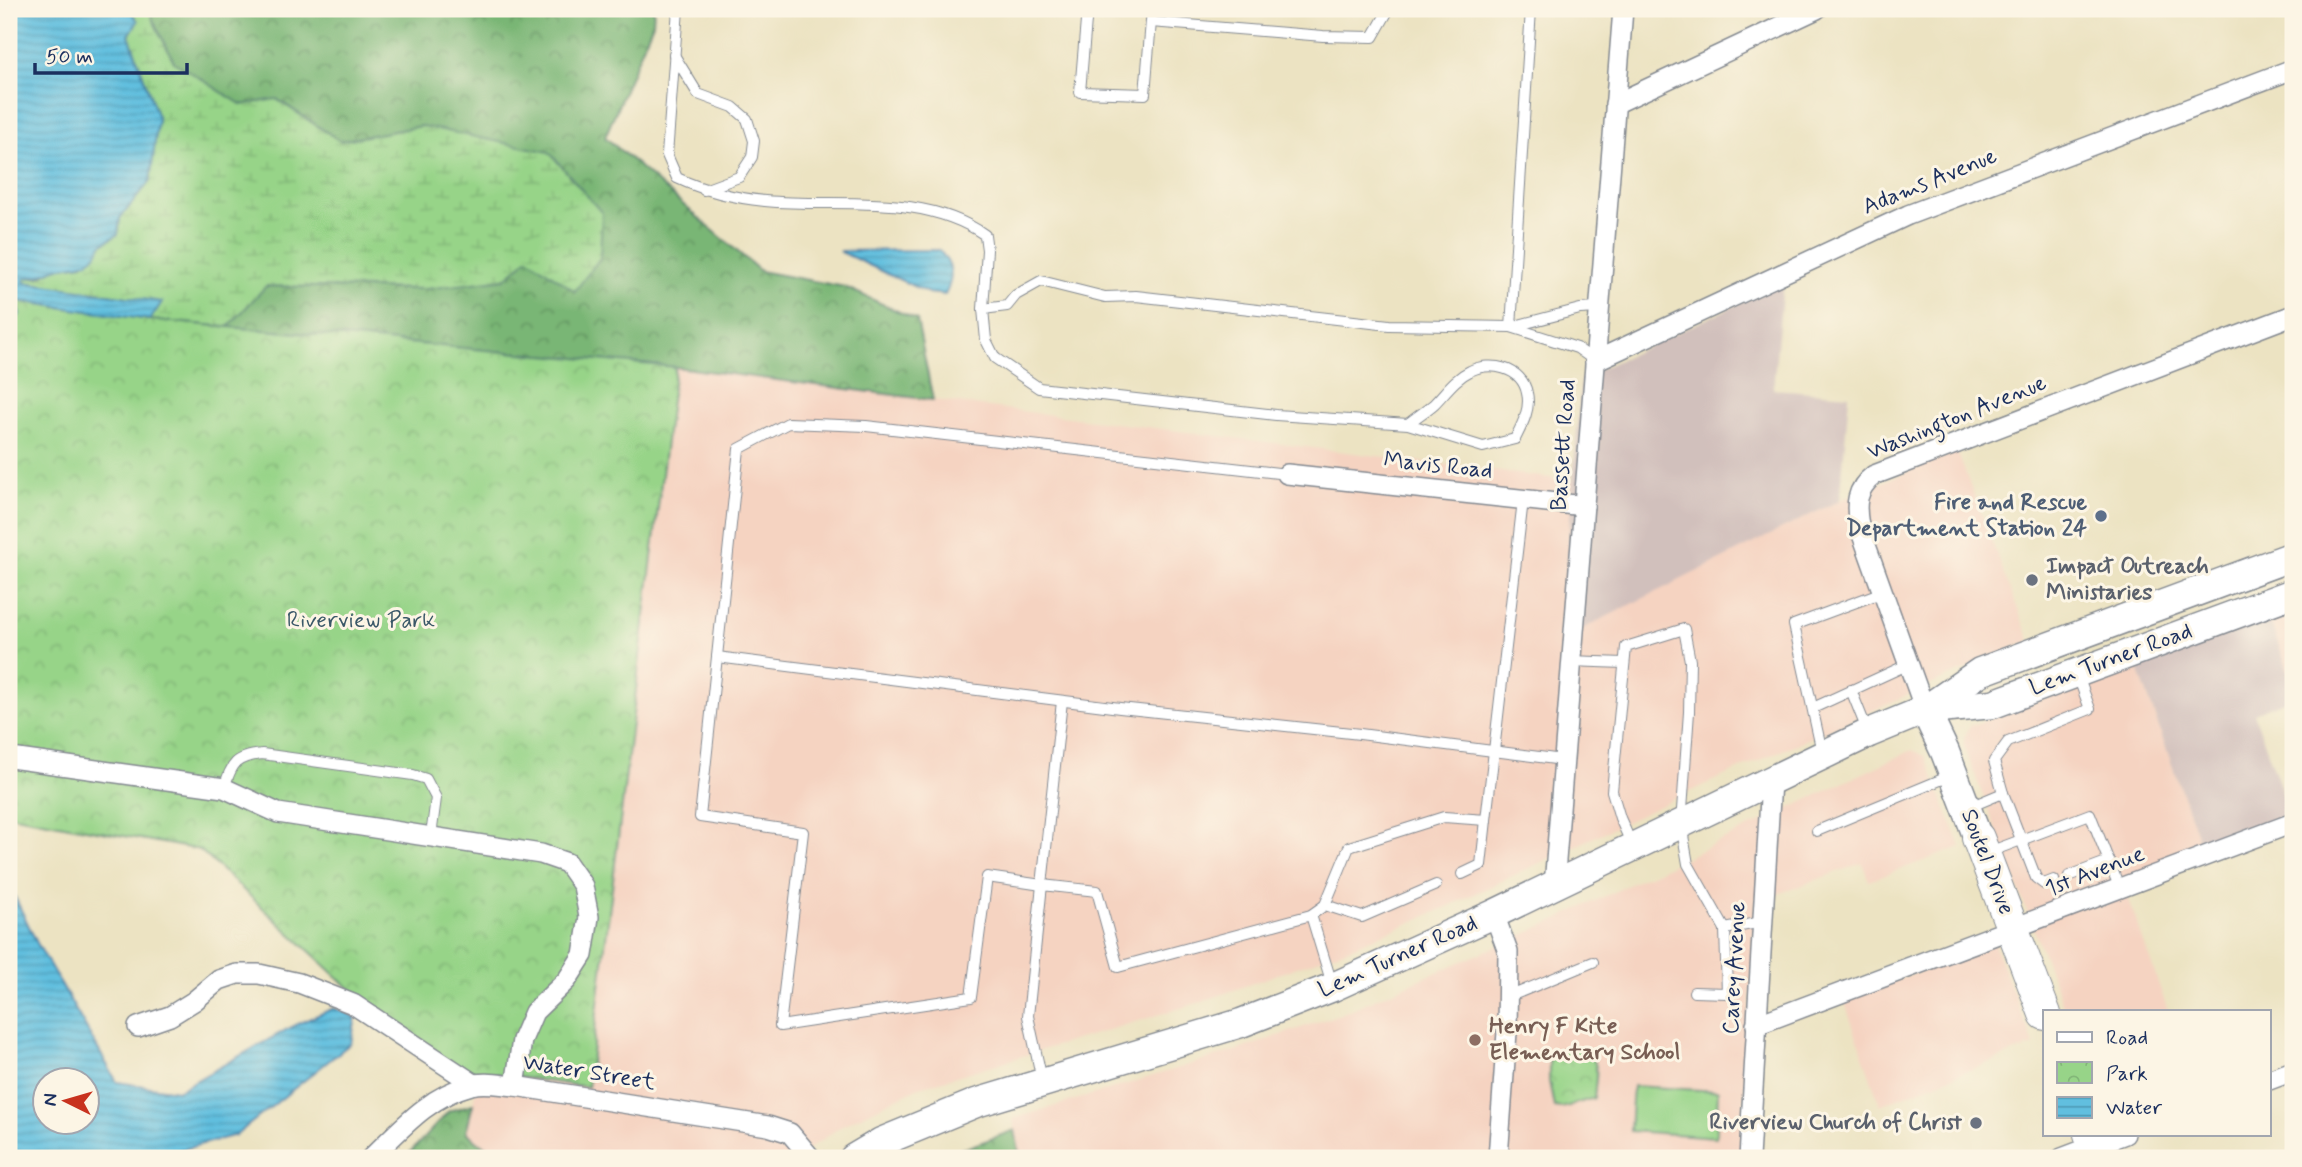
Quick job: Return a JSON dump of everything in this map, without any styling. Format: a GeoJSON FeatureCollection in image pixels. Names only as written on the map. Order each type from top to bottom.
{"type":"FeatureCollection","features":[{"type":"Feature","properties":{"kind":"main road","name":"Lem Turner Road"},"geometry":{"type":"LineString","coordinates":[[854,1158],[881,1142],[932,1119],[976,1103],[1241,1023],[1333,987],[1554,886],[1869,733],[1925,710],[1980,672],[2293,556]]}},
{"type":"Feature","properties":{"kind":"main road","name":"Lem Turner Road"},"geometry":{"type":"LineString","coordinates":[[1925,710],[1993,704],[2293,593]]}},
{"type":"Feature","properties":{"kind":"main road","name":"Soutel Drive"},"geometry":{"type":"LineString","coordinates":[[1925,710],[1954,774],[2043,1010]]}},
{"type":"Feature","properties":{"kind":"street","name":"Bassett Road"},"geometry":{"type":"LineString","coordinates":[[1554,886],[1623,9]]}},
{"type":"Feature","properties":{"kind":"street"},"geometry":{"type":"LineString","coordinates":[[1615,104],[1817,9]]}},
{"type":"Feature","properties":{"kind":"street","name":"Adams Avenue"},"geometry":{"type":"LineString","coordinates":[[1595,361],[1908,215],[2293,69]]}},
{"type":"Feature","properties":{"kind":"street","name":"Washington Avenue"},"geometry":{"type":"LineString","coordinates":[[1925,710],[1859,526],[1857,495],[1864,482],[1874,475],[2293,315]]}},
{"type":"Feature","properties":{"kind":"street","name":"Mavis Road"},"geometry":{"type":"LineString","coordinates":[[1287,474],[1584,506]]}},
{"type":"Feature","properties":{"kind":"street"},"geometry":{"type":"LineString","coordinates":[[11,758],[224,788],[278,813],[541,854],[567,863],[583,886],[590,917],[583,955],[567,980],[534,1012],[522,1040],[515,1086]]}},
{"type":"Feature","properties":{"kind":"street","name":"Carey Avenue"},"geometry":{"type":"LineString","coordinates":[[1749,1158],[1771,781]]}},
{"type":"Feature","properties":{"kind":"street","name":"1st Avenue"},"geometry":{"type":"LineString","coordinates":[[1756,1025],[2293,823]]}},
{"type":"Feature","properties":{"kind":"street"},"geometry":{"type":"LineString","coordinates":[[1494,914],[1508,953],[1507,1032],[1498,1158]]}},
{"type":"Feature","properties":{"kind":"street"},"geometry":{"type":"LineString","coordinates":[[138,1027],[170,1016],[194,1001],[219,980],[237,974],[258,974],[299,983],[354,1004],[474,1084]]}},
{"type":"Feature","properties":{"kind":"street"},"geometry":{"type":"LineString","coordinates":[[2270,1080],[2293,1070]]}},
{"type":"Feature","properties":{"kind":"street","name":"Water Street"},"geometry":{"type":"LineString","coordinates":[[371,1158],[415,1114],[441,1098],[474,1084],[515,1086],[768,1126],[790,1133],[810,1158]]}},
{"type":"Feature","properties":{"kind":"street"},"geometry":{"type":"LineString","coordinates":[[2062,1158],[2120,1136]]}},
{"type":"Feature","properties":{"kind":"lane"},"geometry":{"type":"LineString","coordinates":[[678,9],[667,155],[677,178],[704,190],[765,201],[921,207],[971,225],[985,235],[987,250],[983,309],[986,340],[995,358],[1039,388],[1276,415],[1408,424],[1483,447],[1515,439],[1527,415],[1528,393],[1521,378],[1498,365],[1478,367],[1461,377],[1432,406],[1408,424]]}},
{"type":"Feature","properties":{"kind":"lane"},"geometry":{"type":"LineString","coordinates":[[1087,9],[1080,92],[1145,94],[1152,9]]}},
{"type":"Feature","properties":{"kind":"lane"},"geometry":{"type":"LineString","coordinates":[[1151,22],[1322,36],[1373,37],[1389,9]]}},
{"type":"Feature","properties":{"kind":"lane"},"geometry":{"type":"LineString","coordinates":[[1511,327],[1531,9]]}},
{"type":"Feature","properties":{"kind":"lane"},"geometry":{"type":"LineString","coordinates":[[674,54],[698,94],[733,107],[747,119],[754,141],[752,157],[739,177],[704,190]]}},
{"type":"Feature","properties":{"kind":"lane"},"geometry":{"type":"LineString","coordinates":[[983,309],[1007,306],[1016,295],[1041,281],[1105,297],[1136,296],[1390,325],[1511,327],[1580,309],[1599,308]]}},
{"type":"Feature","properties":{"kind":"lane"},"geometry":{"type":"LineString","coordinates":[[1511,327],[1577,348],[1595,361]]}},
{"type":"Feature","properties":{"kind":"lane"},"geometry":{"type":"LineString","coordinates":[[1287,474],[866,426],[788,423],[738,449],[700,817],[803,832],[780,1026],[971,997],[987,877],[1097,891],[1118,967],[1311,915],[1325,905],[1349,846],[1444,817],[1486,820]]}},
{"type":"Feature","properties":{"kind":"lane"},"geometry":{"type":"LineString","coordinates":[[1462,874],[1481,866],[1523,500]]}},
{"type":"Feature","properties":{"kind":"lane"},"geometry":{"type":"LineString","coordinates":[[1823,756],[1794,625],[1883,592]]}},
{"type":"Feature","properties":{"kind":"lane"},"geometry":{"type":"LineString","coordinates":[[1633,847],[1620,818],[1612,790],[1626,647],[1684,629],[1690,661],[1681,824],[1688,864],[1725,929],[1727,993],[1694,992]]}},
{"type":"Feature","properties":{"kind":"lane"},"geometry":{"type":"LineString","coordinates":[[717,657],[1563,760]]}},
{"type":"Feature","properties":{"kind":"lane"},"geometry":{"type":"LineString","coordinates":[[1570,661],[1625,663]]}},
{"type":"Feature","properties":{"kind":"lane"},"geometry":{"type":"LineString","coordinates":[[1813,708],[1909,664]]}},
{"type":"Feature","properties":{"kind":"lane"},"geometry":{"type":"LineString","coordinates":[[2054,880],[2044,884],[2036,878],[2003,793],[1994,761],[2008,742],[2090,709],[2077,673]]}},
{"type":"Feature","properties":{"kind":"lane"},"geometry":{"type":"LineString","coordinates":[[1851,691],[1869,733]]}},
{"type":"Feature","properties":{"kind":"lane"},"geometry":{"type":"LineString","coordinates":[[1043,1084],[1028,1016],[1062,701]]}},
{"type":"Feature","properties":{"kind":"lane"},"geometry":{"type":"LineString","coordinates":[[224,788],[231,767],[244,756],[262,754],[412,775],[426,779],[436,797],[431,836]]}},
{"type":"Feature","properties":{"kind":"lane"},"geometry":{"type":"LineString","coordinates":[[1816,831],[1954,774]]}},
{"type":"Feature","properties":{"kind":"lane"},"geometry":{"type":"LineString","coordinates":[[1967,808],[2003,793]]}},
{"type":"Feature","properties":{"kind":"lane"},"geometry":{"type":"LineString","coordinates":[[1981,846],[2022,838],[2090,814],[2120,889]]}},
{"type":"Feature","properties":{"kind":"lane"},"geometry":{"type":"LineString","coordinates":[[2069,876],[2109,861]]}},
{"type":"Feature","properties":{"kind":"lane"},"geometry":{"type":"LineString","coordinates":[[1325,905],[1362,917],[1436,885]]}},
{"type":"Feature","properties":{"kind":"lane"},"geometry":{"type":"LineString","coordinates":[[1311,915],[1333,987]]}},
{"type":"Feature","properties":{"kind":"lane"},"geometry":{"type":"LineString","coordinates":[[1725,929],[1762,922]]}},
{"type":"Feature","properties":{"kind":"lane"},"geometry":{"type":"LineString","coordinates":[[1508,997],[1593,962]]}},
{"type":"Feature","properties":{"kind":"shaded area"},"geometry":{"type":"Polygon","coordinates":[[[1783,283],[1773,389],[1849,395],[1840,500],[1560,640],[1581,378],[1783,283]]]}},
{"type":"Feature","properties":{"kind":"shaded area"},"geometry":{"type":"Polygon","coordinates":[[[675,367],[1573,481],[1560,639],[1840,500],[1957,451],[2030,641],[1708,783],[1445,908],[1352,947],[1201,1002],[917,1088],[843,1125],[796,1158],[500,1158],[466,1132],[480,1072],[588,1087],[675,367]]]}},
{"type":"Feature","properties":{"kind":"shaded area"},"geometry":{"type":"Polygon","coordinates":[[[2293,605],[2293,684],[2267,614],[2293,605]]]}},
{"type":"Feature","properties":{"kind":"shaded area"},"geometry":{"type":"Polygon","coordinates":[[[2267,614],[2293,684],[2293,697],[2254,713],[2290,814],[2202,849],[2136,663],[2267,614]]]}},
{"type":"Feature","properties":{"kind":"shaded area"},"geometry":{"type":"Polygon","coordinates":[[[2136,663],[2202,849],[2122,880],[2168,1010],[2065,1010],[1964,746],[1964,738],[1970,726],[2136,663]]]}},
{"type":"Feature","properties":{"kind":"shaded area","name":"Henry F Kite Elementary School"},"geometry":{"type":"Polygon","coordinates":[[[1912,750],[1925,756],[1961,847],[1869,881],[1862,863],[1756,902],[1741,1158],[1020,1158],[1013,1119],[1244,1048],[1343,1013],[1534,930],[1912,750]]]}},
{"type":"Feature","properties":{"kind":"shaded area"},"geometry":{"type":"Polygon","coordinates":[[[1994,944],[2034,1045],[1880,1105],[1844,1000],[1994,944]]]}},
{"type":"Feature","properties":{"kind":"green space"},"geometry":{"type":"Polygon","coordinates":[[[129,9],[152,9],[151,16],[174,62],[242,105],[276,99],[340,141],[422,126],[549,152],[602,213],[600,258],[575,291],[528,258],[505,279],[426,289],[266,286],[228,327],[150,320],[161,302],[24,282],[25,278],[40,277],[56,268],[83,264],[101,245],[118,234],[120,218],[150,181],[158,118],[129,35],[138,21],[129,9]]]}},
{"type":"Feature","properties":{"kind":"green space"},"geometry":{"type":"Polygon","coordinates":[[[152,9],[654,9],[653,23],[605,137],[760,271],[845,287],[917,320],[933,400],[675,367],[228,327],[265,286],[426,289],[422,126],[340,141],[277,99],[242,105],[174,62],[151,16],[152,9]]]}},
{"type":"Feature","properties":{"kind":"green space","name":"Riverview Park"},"geometry":{"type":"Polygon","coordinates":[[[11,300],[150,320],[675,367],[588,1087],[433,1065],[200,850],[9,815],[9,329],[20,314],[11,300]]]}},
{"type":"Feature","properties":{"kind":"green space"},"geometry":{"type":"Polygon","coordinates":[[[1572,1048],[1582,1051],[1594,1060],[1594,1098],[1562,1108],[1554,1107],[1549,1081],[1549,1061],[1558,1050],[1572,1048]]]}},
{"type":"Feature","properties":{"kind":"green space"},"geometry":{"type":"Polygon","coordinates":[[[1633,1086],[1718,1091],[1716,1137],[1630,1131],[1633,1086]]]}},
{"type":"Feature","properties":{"kind":"green space"},"geometry":{"type":"Polygon","coordinates":[[[473,1104],[466,1132],[500,1158],[405,1158],[449,1111],[473,1104]]]}},
{"type":"Feature","properties":{"kind":"green space"},"geometry":{"type":"Polygon","coordinates":[[[1015,1130],[1020,1158],[938,1158],[1015,1130]]]}},
{"type":"Feature","properties":{"kind":"water"},"geometry":{"type":"Polygon","coordinates":[[[9,9],[129,9],[138,21],[129,35],[158,118],[150,181],[120,218],[118,234],[101,245],[94,257],[84,263],[25,278],[24,282],[162,302],[150,320],[12,300],[20,314],[9,329],[9,9]]]}},
{"type":"Feature","properties":{"kind":"water"},"geometry":{"type":"Polygon","coordinates":[[[939,250],[951,271],[945,295],[928,293],[839,251],[939,250]]]}},
{"type":"Feature","properties":{"kind":"water"},"geometry":{"type":"Polygon","coordinates":[[[9,885],[37,943],[117,1082],[177,1091],[295,1025],[334,1008],[356,1017],[351,1043],[236,1135],[150,1158],[9,1158],[9,885]]]}},
{"type":"Feature","properties":{"kind":"place","name":"Fire and Rescue Department Station 24"},"geometry":{"type":"Point","coordinates":[2101,516]}},
{"type":"Feature","properties":{"kind":"place","name":"Impact Outreach Ministaries"},"geometry":{"type":"Point","coordinates":[2032,580]}},
{"type":"Feature","properties":{"kind":"place","name":"Henry F Kite Elementary School"},"geometry":{"type":"Point","coordinates":[1475,1040]}},
{"type":"Feature","properties":{"kind":"place","name":"Riverview Church of Christ"},"geometry":{"type":"Point","coordinates":[1976,1123]}}]}
